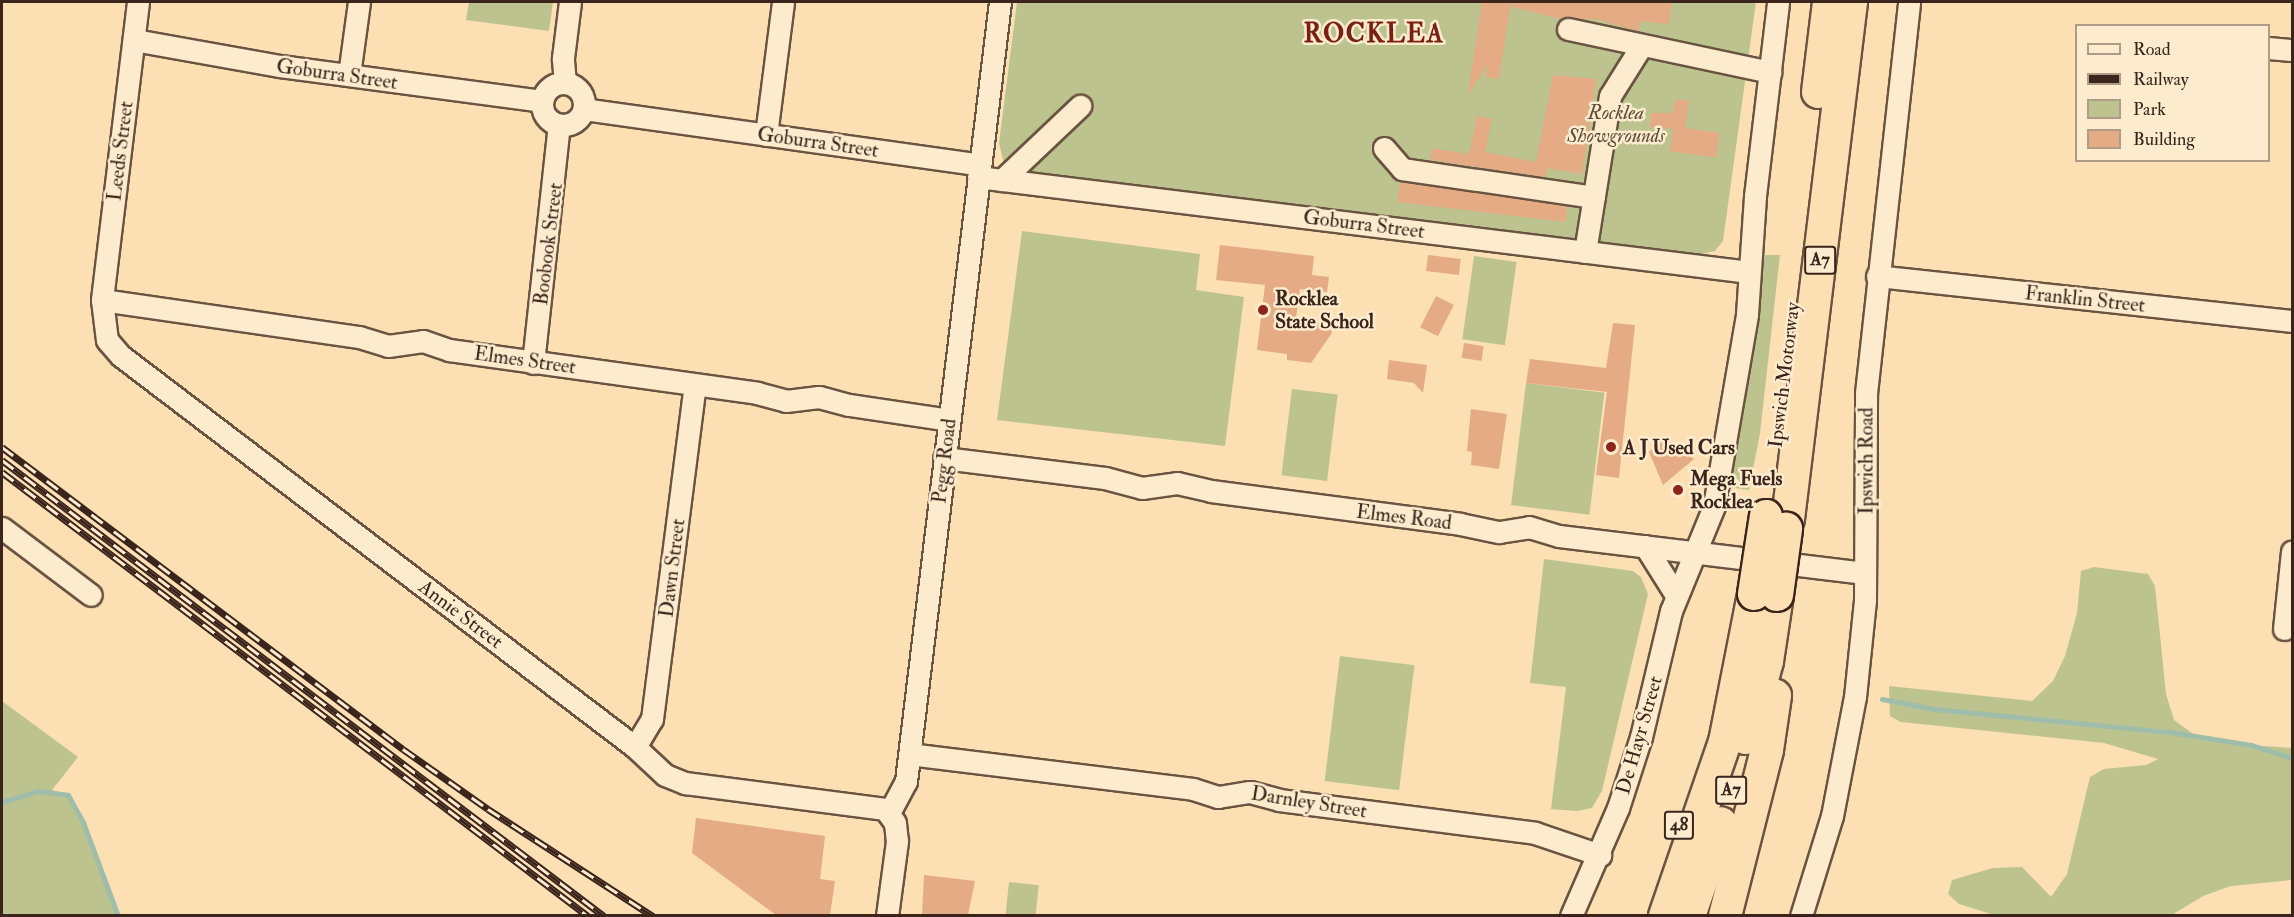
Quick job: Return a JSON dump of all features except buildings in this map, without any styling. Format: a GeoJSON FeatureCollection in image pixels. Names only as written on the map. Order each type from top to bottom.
{"type":"FeatureCollection","features":[{"type":"Feature","properties":{"kind":"highway","name":"Ipswich Motorway"},"geometry":{"type":"LineString","coordinates":[[1777,518],[1829,2]]}},
{"type":"Feature","properties":{"kind":"highway","name":"Ipswich Motorway"},"geometry":{"type":"LineString","coordinates":[[1665,915],[1725,742],[1766,595],[1851,2]]}},
{"type":"Feature","properties":{"kind":"highway","name":"Ipswich Motorway"},"geometry":{"type":"LineString","coordinates":[[1689,915],[1738,769],[1767,661],[1766,595]]}},
{"type":"Feature","properties":{"kind":"highway"},"geometry":{"type":"LineString","coordinates":[[1725,915],[1767,750],[1777,686],[1767,661]]}},
{"type":"Feature","properties":{"kind":"highway","name":"48"},"geometry":{"type":"LineString","coordinates":[[1643,915],[1696,777],[1725,742]]}},
{"type":"Feature","properties":{"kind":"street","name":"Leeds Street"},"geometry":{"type":"LineString","coordinates":[[102,300],[138,2]]}},
{"type":"Feature","properties":{"kind":"street"},"geometry":{"type":"LineString","coordinates":[[349,75],[359,2]]}},
{"type":"Feature","properties":{"kind":"street"},"geometry":{"type":"LineString","coordinates":[[565,83],[563,58],[570,2]]}},
{"type":"Feature","properties":{"kind":"street"},"geometry":{"type":"LineString","coordinates":[[766,135],[783,2]]}},
{"type":"Feature","properties":{"kind":"street","name":"Pegg Road"},"geometry":{"type":"LineString","coordinates":[[889,813],[904,789],[909,754],[1000,2]]}},
{"type":"Feature","properties":{"kind":"street"},"geometry":{"type":"LineString","coordinates":[[1696,552],[1714,506],[1745,330],[1749,272],[1778,2]]}},
{"type":"Feature","properties":{"kind":"street","name":"Ipswich Road"},"geometry":{"type":"LineString","coordinates":[[1801,915],[1820,857],[1847,751],[1858,676],[1865,573],[1866,393],[1877,276],[1909,2]]}},
{"type":"Feature","properties":{"kind":"street"},"geometry":{"type":"LineString","coordinates":[[1568,29],[1770,72]]}},
{"type":"Feature","properties":{"kind":"street","name":"Goburra Street"},"geometry":{"type":"LineString","coordinates":[[134,40],[349,75],[542,101]]}},
{"type":"Feature","properties":{"kind":"street"},"geometry":{"type":"LineString","coordinates":[[1585,252],[1610,96],[1642,45]]}},
{"type":"Feature","properties":{"kind":"street"},"geometry":{"type":"LineString","coordinates":[[2270,48],[2292,50]]}},
{"type":"Feature","properties":{"kind":"street"},"geometry":{"type":"LineString","coordinates":[[565,83],[582,95],[584,109],[577,120],[558,125],[547,119],[542,101],[552,85],[565,83]]}},
{"type":"Feature","properties":{"kind":"street"},"geometry":{"type":"LineString","coordinates":[[1002,180],[1080,106]]}},
{"type":"Feature","properties":{"kind":"street","name":"Goburra Street"},"geometry":{"type":"LineString","coordinates":[[584,109],[766,135],[979,171],[1002,180],[1749,272]]}},
{"type":"Feature","properties":{"kind":"street","name":"Boobook Street"},"geometry":{"type":"LineString","coordinates":[[533,363],[558,125]]}},
{"type":"Feature","properties":{"kind":"street"},"geometry":{"type":"LineString","coordinates":[[1384,148],[1402,170],[1594,197]]}},
{"type":"Feature","properties":{"kind":"street","name":"Franklin Street"},"geometry":{"type":"LineString","coordinates":[[1877,276],[2292,321]]}},
{"type":"Feature","properties":{"kind":"street","name":"Elmes Street"},"geometry":{"type":"LineString","coordinates":[[102,300],[359,337],[388,346],[423,341],[449,350],[696,385],[791,402],[819,397],[849,405],[949,420]]}},
{"type":"Feature","properties":{"kind":"street","name":"Annie Street"},"geometry":{"type":"LineString","coordinates":[[102,300],[107,340],[121,356],[635,747],[665,775],[685,783],[872,805],[889,813]]}},
{"type":"Feature","properties":{"kind":"street","name":"Dawn Street"},"geometry":{"type":"LineString","coordinates":[[635,747],[652,719],[696,385]]}},
{"type":"Feature","properties":{"kind":"street","name":"Elmes Road"},"geometry":{"type":"LineString","coordinates":[[944,458],[1105,478],[1142,488],[1177,483],[1210,491],[1460,524],[1499,532],[1529,527],[1559,536],[1865,573]]}},
{"type":"Feature","properties":{"kind":"street"},"geometry":{"type":"LineString","coordinates":[[2,528],[91,596]]}},
{"type":"Feature","properties":{"kind":"street"},"geometry":{"type":"LineString","coordinates":[[1645,546],[1676,595]]}},
{"type":"Feature","properties":{"kind":"street"},"geometry":{"type":"LineString","coordinates":[[2284,629],[2292,551]]}},
{"type":"Feature","properties":{"kind":"street","name":"De Hayr Street"},"geometry":{"type":"LineString","coordinates":[[1571,915],[1600,855],[1638,745],[1676,595],[1696,552]]}},
{"type":"Feature","properties":{"kind":"street","name":"Darnley Street"},"geometry":{"type":"LineString","coordinates":[[909,754],[1150,783],[1218,797],[1250,792],[1279,800],[1534,833],[1600,855]]}},
{"type":"Feature","properties":{"kind":"street"},"geometry":{"type":"LineString","coordinates":[[887,915],[897,841],[889,813]]}},
{"type":"Feature","properties":{"kind":"green space"},"geometry":{"type":"Polygon","coordinates":[[[469,2],[553,2],[549,31],[466,20],[469,2]]]}},
{"type":"Feature","properties":{"kind":"green space","name":"Rocklea Showgrounds"},"geometry":{"type":"Polygon","coordinates":[[[1017,2],[1756,2],[1723,241],[1715,251],[1692,256],[1017,171],[1004,164],[999,143],[1017,2]]]}},
{"type":"Feature","properties":{"kind":"green space"},"geometry":{"type":"Polygon","coordinates":[[[1022,231],[1200,254],[1196,290],[1244,297],[1225,446],[997,420],[1022,231]]]}},
{"type":"Feature","properties":{"kind":"green space"},"geometry":{"type":"Polygon","coordinates":[[[1761,255],[1780,255],[1760,433],[1749,490],[1727,487],[1761,255]]]}},
{"type":"Feature","properties":{"kind":"green space"},"geometry":{"type":"Polygon","coordinates":[[[1474,256],[1517,262],[1505,345],[1462,339],[1474,256]]]}},
{"type":"Feature","properties":{"kind":"green space"},"geometry":{"type":"Polygon","coordinates":[[[1526,383],[1604,393],[1589,515],[1511,505],[1526,383]]]}},
{"type":"Feature","properties":{"kind":"green space"},"geometry":{"type":"Polygon","coordinates":[[[1292,389],[1338,395],[1327,481],[1281,475],[1292,389]]]}},
{"type":"Feature","properties":{"kind":"green space"},"geometry":{"type":"Polygon","coordinates":[[[1544,559],[1633,571],[1641,577],[1648,594],[1602,791],[1592,808],[1577,811],[1551,809],[1566,687],[1530,683],[1544,559]]]}},
{"type":"Feature","properties":{"kind":"green space"},"geometry":{"type":"Polygon","coordinates":[[[2094,567],[2148,574],[2155,586],[2166,694],[2174,720],[2196,736],[2222,743],[2292,748],[2292,880],[2231,886],[2203,896],[2170,916],[1994,915],[1959,904],[1948,894],[1952,880],[1993,868],[2022,867],[2051,897],[2067,874],[2090,777],[2104,769],[2146,765],[2158,759],[2104,743],[1901,722],[1890,716],[1889,686],[2032,701],[2053,681],[2065,656],[2077,613],[2081,571],[2094,567]]]}},
{"type":"Feature","properties":{"kind":"green space"},"geometry":{"type":"Polygon","coordinates":[[[1340,656],[1414,665],[1399,790],[1325,781],[1340,656]]]}},
{"type":"Feature","properties":{"kind":"green space"},"geometry":{"type":"Polygon","coordinates":[[[2,701],[78,757],[52,790],[68,795],[77,807],[118,915],[2,915],[2,701]]]}},
{"type":"Feature","properties":{"kind":"green space"},"geometry":{"type":"Polygon","coordinates":[[[1009,882],[1039,885],[1036,916],[1006,915],[1009,882]]]}},
{"type":"Feature","properties":{"kind":"waterway"},"geometry":{"type":"LineString","coordinates":[[1882,699],[1934,709],[2170,732],[2251,745],[2292,758]]}},
{"type":"Feature","properties":{"kind":"waterway"},"geometry":{"type":"LineString","coordinates":[[2,802],[37,791],[68,795],[83,822],[118,916]]}},
{"type":"Feature","properties":{"kind":"railway"},"geometry":{"type":"LineString","coordinates":[[2,447],[403,749],[488,809],[653,916]]}},
{"type":"Feature","properties":{"kind":"railway"},"geometry":{"type":"LineString","coordinates":[[2,460],[604,916]]}},
{"type":"Feature","properties":{"kind":"railway"},"geometry":{"type":"LineString","coordinates":[[2,472],[588,916]]}},
{"type":"Feature","properties":{"kind":"place","name":"Rocklea State School"},"geometry":{"type":"Point","coordinates":[1263,310]}},
{"type":"Feature","properties":{"kind":"place","name":"A J Used Cars"},"geometry":{"type":"Point","coordinates":[1611,447]}},
{"type":"Feature","properties":{"kind":"place","name":"Mega Fuels Rocklea"},"geometry":{"type":"Point","coordinates":[1678,490]}},
{"type":"Feature","properties":{"kind":"district","name":"ROCKLEA"},"geometry":{"type":"Point","coordinates":[1374,35]}}]}
